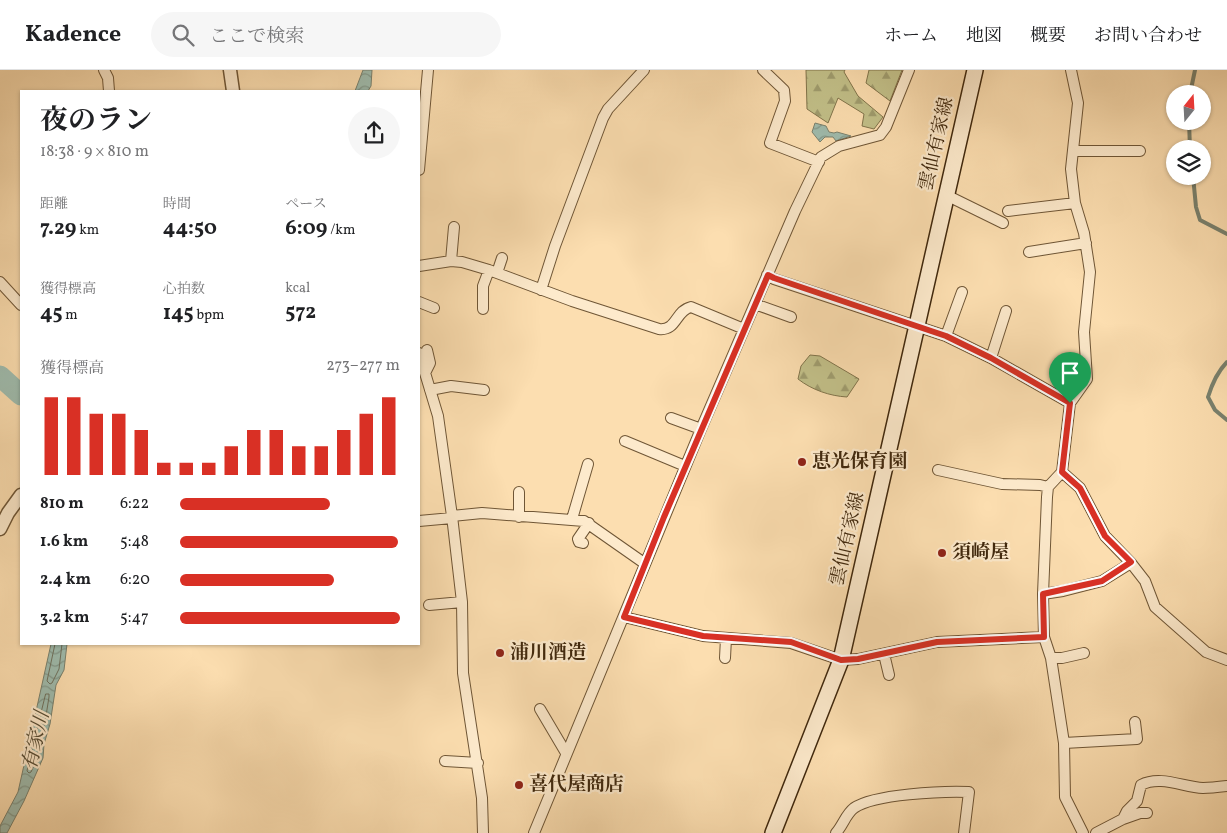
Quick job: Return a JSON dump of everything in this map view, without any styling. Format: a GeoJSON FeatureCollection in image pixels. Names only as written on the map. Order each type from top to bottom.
{"type":"FeatureCollection","features":[{"type":"Feature","properties":{"kind":"main road","name":"雲仙有家線"},"geometry":{"type":"LineString","coordinates":[[777,831],[841,660],[975,70]]}},
{"type":"Feature","properties":{"kind":"street"},"geometry":{"type":"LineString","coordinates":[[104,70],[108,78],[109,90]]}},
{"type":"Feature","properties":{"kind":"street"},"geometry":{"type":"LineString","coordinates":[[230,70],[232,90]]}},
{"type":"Feature","properties":{"kind":"street"},"geometry":{"type":"LineString","coordinates":[[420,159],[428,70]]}},
{"type":"Feature","properties":{"kind":"street"},"geometry":{"type":"LineString","coordinates":[[541,290],[555,246],[603,118],[608,109],[644,70]]}},
{"type":"Feature","properties":{"kind":"street"},"geometry":{"type":"LineString","coordinates":[[763,70],[784,90],[785,101],[770,143],[819,162]]}},
{"type":"Feature","properties":{"kind":"street"},"geometry":{"type":"LineString","coordinates":[[534,833],[685,466],[821,157],[839,146],[880,135],[886,127],[909,70]]}},
{"type":"Feature","properties":{"kind":"street"},"geometry":{"type":"LineString","coordinates":[[1071,70],[1078,103],[1071,169],[1075,204],[1086,243],[1090,272],[1084,332],[1087,379],[1070,403],[1062,472],[1048,486],[1043,594],[1044,637],[1051,658],[1064,743],[1065,797],[1084,833]]}},
{"type":"Feature","properties":{"kind":"street"},"geometry":{"type":"LineString","coordinates":[[1073,151],[1140,151]]}},
{"type":"Feature","properties":{"kind":"street"},"geometry":{"type":"LineString","coordinates":[[946,195],[1003,224]]}},
{"type":"Feature","properties":{"kind":"street"},"geometry":{"type":"LineString","coordinates":[[1008,211],[1075,204]]}},
{"type":"Feature","properties":{"kind":"street"},"geometry":{"type":"LineString","coordinates":[[450,261],[454,227]]}},
{"type":"Feature","properties":{"kind":"street"},"geometry":{"type":"LineString","coordinates":[[1029,252],[1086,243]]}},
{"type":"Feature","properties":{"kind":"street"},"geometry":{"type":"LineString","coordinates":[[482,308],[483,286],[502,258]]}},
{"type":"Feature","properties":{"kind":"street"},"geometry":{"type":"LineString","coordinates":[[420,265],[450,261],[462,262],[659,328],[670,328],[682,311],[691,307],[744,329]]}},
{"type":"Feature","properties":{"kind":"street"},"geometry":{"type":"LineString","coordinates":[[768,275],[946,336],[991,358],[1070,403]]}},
{"type":"Feature","properties":{"kind":"street"},"geometry":{"type":"LineString","coordinates":[[0,282],[20,304]]}},
{"type":"Feature","properties":{"kind":"street"},"geometry":{"type":"LineString","coordinates":[[946,336],[962,292]]}},
{"type":"Feature","properties":{"kind":"street"},"geometry":{"type":"LineString","coordinates":[[420,302],[434,308]]}},
{"type":"Feature","properties":{"kind":"street"},"geometry":{"type":"LineString","coordinates":[[755,304],[791,317]]}},
{"type":"Feature","properties":{"kind":"street"},"geometry":{"type":"LineString","coordinates":[[991,358],[1006,312]]}},
{"type":"Feature","properties":{"kind":"street"},"geometry":{"type":"LineString","coordinates":[[423,352],[425,373],[438,416],[452,517],[462,602],[463,673],[478,763],[483,833]]}},
{"type":"Feature","properties":{"kind":"street"},"geometry":{"type":"LineString","coordinates":[[430,390],[451,386],[484,390]]}},
{"type":"Feature","properties":{"kind":"street"},"geometry":{"type":"LineString","coordinates":[[671,418],[701,429]]}},
{"type":"Feature","properties":{"kind":"street"},"geometry":{"type":"LineString","coordinates":[[625,441],[685,466]]}},
{"type":"Feature","properties":{"kind":"street"},"geometry":{"type":"LineString","coordinates":[[572,519],[588,464]]}},
{"type":"Feature","properties":{"kind":"street"},"geometry":{"type":"LineString","coordinates":[[938,470],[1002,484],[1048,486]]}},
{"type":"Feature","properties":{"kind":"street"},"geometry":{"type":"LineString","coordinates":[[1062,472],[1080,488],[1105,536],[1131,562],[1145,581],[1155,607],[1206,652],[1227,660]]}},
{"type":"Feature","properties":{"kind":"street"},"geometry":{"type":"LineString","coordinates":[[518,492],[519,516]]}},
{"type":"Feature","properties":{"kind":"street"},"geometry":{"type":"LineString","coordinates":[[0,529],[8,513],[20,496]]}},
{"type":"Feature","properties":{"kind":"street"},"geometry":{"type":"LineString","coordinates":[[420,521],[482,514],[584,520],[644,563]]}},
{"type":"Feature","properties":{"kind":"street"},"geometry":{"type":"LineString","coordinates":[[583,543],[579,542],[578,539],[589,523]]}},
{"type":"Feature","properties":{"kind":"street"},"geometry":{"type":"LineString","coordinates":[[1043,594],[1102,581],[1131,562]]}},
{"type":"Feature","properties":{"kind":"street"},"geometry":{"type":"LineString","coordinates":[[429,605],[462,602]]}},
{"type":"Feature","properties":{"kind":"street"},"geometry":{"type":"LineString","coordinates":[[624,617],[703,636],[791,642],[841,660],[858,659],[937,642],[1044,637]]}},
{"type":"Feature","properties":{"kind":"street"},"geometry":{"type":"LineString","coordinates":[[725,658],[726,638]]}},
{"type":"Feature","properties":{"kind":"street"},"geometry":{"type":"LineString","coordinates":[[1051,658],[1062,658],[1084,653]]}},
{"type":"Feature","properties":{"kind":"street"},"geometry":{"type":"LineString","coordinates":[[884,654],[889,675]]}},
{"type":"Feature","properties":{"kind":"street"},"geometry":{"type":"LineString","coordinates":[[540,709],[566,753]]}},
{"type":"Feature","properties":{"kind":"street"},"geometry":{"type":"LineString","coordinates":[[1064,743],[1137,739],[1135,722]]}},
{"type":"Feature","properties":{"kind":"street"},"geometry":{"type":"LineString","coordinates":[[445,761],[478,763]]}},
{"type":"Feature","properties":{"kind":"street"},"geometry":{"type":"LineString","coordinates":[[1123,819],[1136,801],[1141,785],[1146,782],[1177,782],[1204,788],[1227,786]]}},
{"type":"Feature","properties":{"kind":"street"},"geometry":{"type":"LineString","coordinates":[[836,833],[850,812],[866,802],[912,794],[951,791],[969,792],[964,833]]}},
{"type":"Feature","properties":{"kind":"street"},"geometry":{"type":"LineString","coordinates":[[1096,833],[1123,819],[1140,813],[1147,813]]}},
{"type":"Feature","properties":{"kind":"green space"},"geometry":{"type":"Polygon","coordinates":[[[806,70],[845,70],[844,72],[858,96],[883,117],[874,129],[862,126],[864,114],[838,98],[828,123],[807,109],[806,70]]]}},
{"type":"Feature","properties":{"kind":"green space"},"geometry":{"type":"Polygon","coordinates":[[[869,70],[902,70],[890,101],[866,83],[869,70]]]}},
{"type":"Feature","properties":{"kind":"green space"},"geometry":{"type":"Polygon","coordinates":[[[810,355],[820,356],[859,379],[847,397],[821,392],[798,379],[801,366],[810,355]]]}},
{"type":"Feature","properties":{"kind":"water"},"geometry":{"type":"Polygon","coordinates":[[[363,70],[372,70],[371,86],[369,90],[355,90],[363,70]]]}},
{"type":"Feature","properties":{"kind":"water"},"geometry":{"type":"Polygon","coordinates":[[[815,123],[826,126],[829,132],[851,136],[836,141],[833,137],[825,137],[820,142],[812,132],[815,123]]]}},
{"type":"Feature","properties":{"kind":"water","name":"有家川"},"geometry":{"type":"Polygon","coordinates":[[[51,645],[67,645],[64,670],[56,685],[43,758],[7,833],[0,833],[0,826],[18,792],[51,645]]]}},
{"type":"Feature","properties":{"kind":"waterway"},"geometry":{"type":"LineString","coordinates":[[1192,85],[1195,70]]}},
{"type":"Feature","properties":{"kind":"waterway"},"geometry":{"type":"LineString","coordinates":[[1189,130],[1190,140]]}},
{"type":"Feature","properties":{"kind":"waterway"},"geometry":{"type":"LineString","coordinates":[[1194,185],[1196,207],[1200,220],[1227,234]]}},
{"type":"Feature","properties":{"kind":"waterway"},"geometry":{"type":"LineString","coordinates":[[1227,362],[1215,378],[1208,397],[1215,410],[1227,420]]}},
{"type":"Feature","properties":{"kind":"waterway"},"geometry":{"type":"LineString","coordinates":[[0,376],[20,394]]}},
{"type":"Feature","properties":{"kind":"place","name":"恵光保育園"},"geometry":{"type":"Point","coordinates":[802,462]}},
{"type":"Feature","properties":{"kind":"place","name":"須崎屋"},"geometry":{"type":"Point","coordinates":[942,553]}},
{"type":"Feature","properties":{"kind":"place","name":"浦川酒造"},"geometry":{"type":"Point","coordinates":[500,653]}},
{"type":"Feature","properties":{"kind":"place","name":"喜代屋商店"},"geometry":{"type":"Point","coordinates":[519,785]}},
{"type":"Feature","properties":{"kind":"route"},"geometry":{"type":"LineString","coordinates":[[768,275],[946,336],[991,358],[1070,403],[1066,424],[1062,472],[1080,488],[1105,536],[1131,562],[1102,581],[1043,594],[1044,637],[937,642],[858,659],[841,660],[791,642],[703,636],[624,617],[644,563],[768,275]]}}]}
